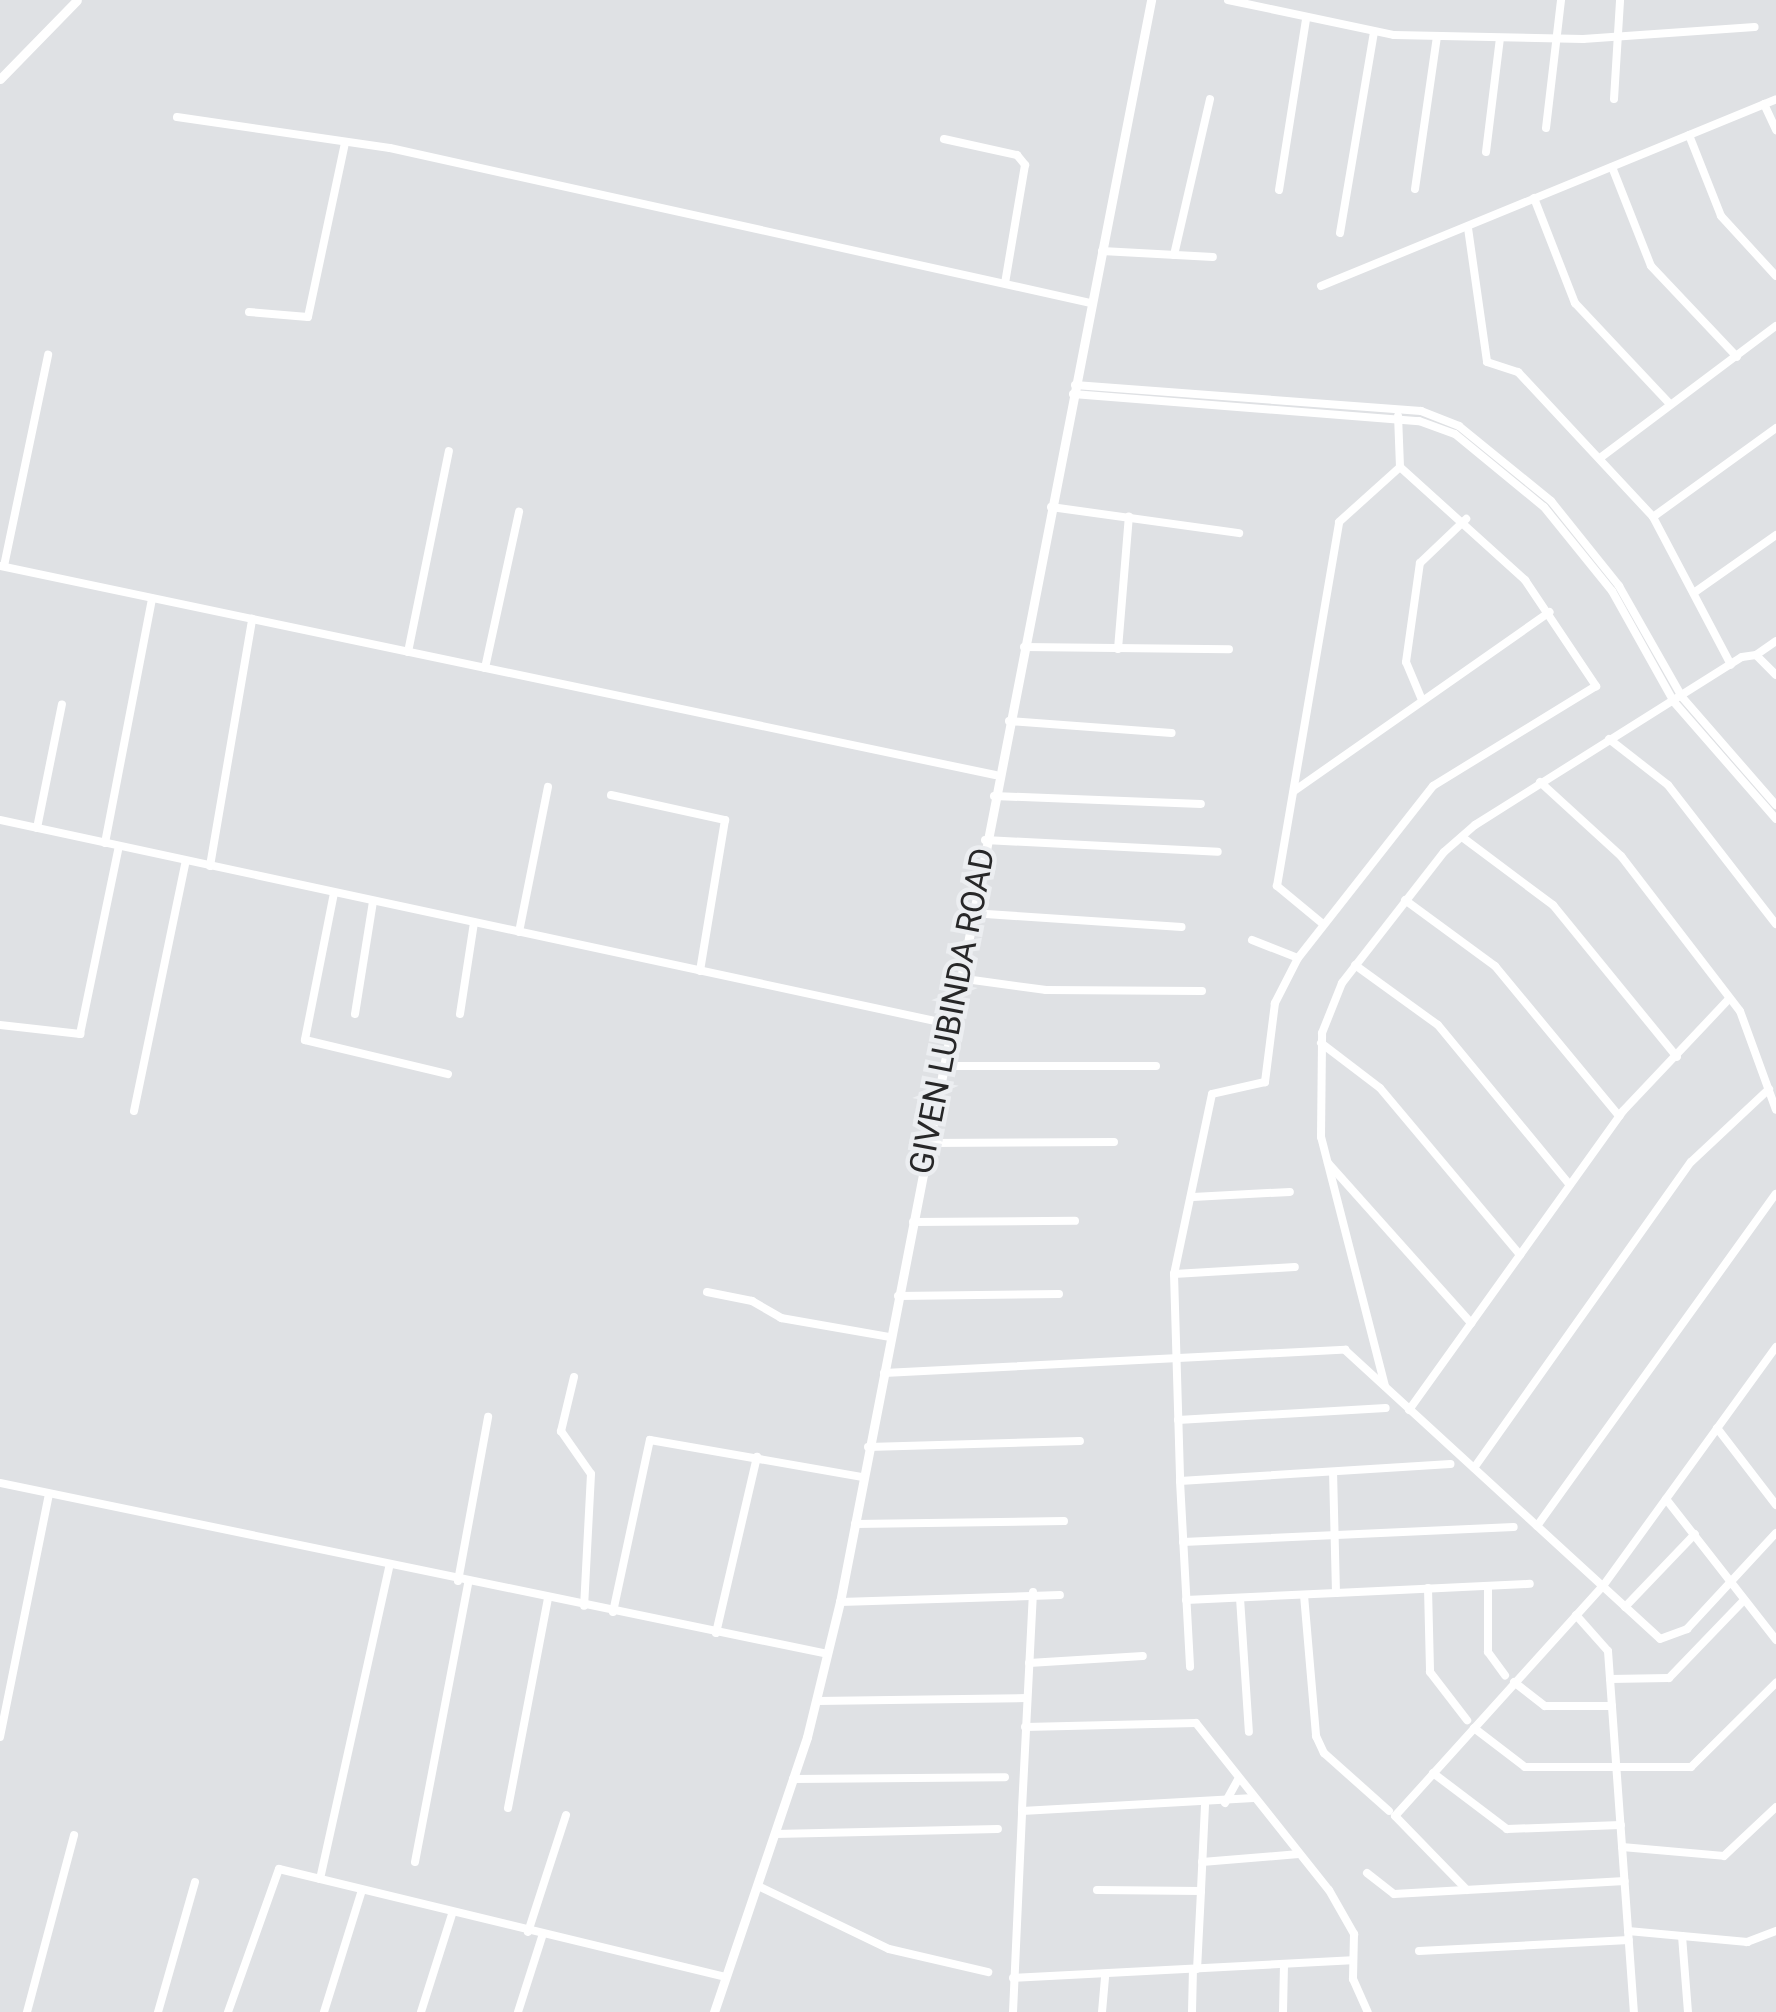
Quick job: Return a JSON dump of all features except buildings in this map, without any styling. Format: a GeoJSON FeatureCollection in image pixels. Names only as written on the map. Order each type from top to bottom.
{"type":"FeatureCollection","features":[{"type":"Feature","properties":{"kind":"street"},"geometry":{"type":"LineString","coordinates":[[0,79],[77,0]]}},
{"type":"Feature","properties":{"kind":"street","name":"GIVEN LUBINDA ROAD"},"geometry":{"type":"LineString","coordinates":[[714,2012],[794,1779],[840,1602],[995,775],[1150,0]]}},
{"type":"Feature","properties":{"kind":"street"},"geometry":{"type":"LineString","coordinates":[[1228,0],[1374,32],[1437,37],[1615,38],[1755,27]]}},
{"type":"Feature","properties":{"kind":"street"},"geometry":{"type":"LineString","coordinates":[[1546,128],[1561,0]]}},
{"type":"Feature","properties":{"kind":"street"},"geometry":{"type":"LineString","coordinates":[[1614,99],[1620,0]]}},
{"type":"Feature","properties":{"kind":"street"},"geometry":{"type":"LineString","coordinates":[[1279,190],[1306,19]]}},
{"type":"Feature","properties":{"kind":"street"},"geometry":{"type":"LineString","coordinates":[[1340,233],[1374,32]]}},
{"type":"Feature","properties":{"kind":"street"},"geometry":{"type":"LineString","coordinates":[[1415,189],[1437,37]]}},
{"type":"Feature","properties":{"kind":"street"},"geometry":{"type":"LineString","coordinates":[[1486,152],[1500,38]]}},
{"type":"Feature","properties":{"kind":"street"},"geometry":{"type":"LineString","coordinates":[[1174,255],[1210,99]]}},
{"type":"Feature","properties":{"kind":"street"},"geometry":{"type":"LineString","coordinates":[[1321,286],[1776,99]]}},
{"type":"Feature","properties":{"kind":"street"},"geometry":{"type":"LineString","coordinates":[[1764,104],[1776,130]]}},
{"type":"Feature","properties":{"kind":"street"},"geometry":{"type":"LineString","coordinates":[[177,117],[346,142],[1091,303]]}},
{"type":"Feature","properties":{"kind":"street"},"geometry":{"type":"LineString","coordinates":[[1689,135],[1721,216],[1776,276]]}},
{"type":"Feature","properties":{"kind":"street"},"geometry":{"type":"LineString","coordinates":[[944,139],[1017,155],[1025,165],[1005,284]]}},
{"type":"Feature","properties":{"kind":"street"},"geometry":{"type":"LineString","coordinates":[[249,312],[308,317],[346,142]]}},
{"type":"Feature","properties":{"kind":"street"},"geometry":{"type":"LineString","coordinates":[[1612,166],[1651,266],[1737,357]]}},
{"type":"Feature","properties":{"kind":"street"},"geometry":{"type":"LineString","coordinates":[[1534,198],[1575,303],[1670,404]]}},
{"type":"Feature","properties":{"kind":"street"},"geometry":{"type":"LineString","coordinates":[[1468,228],[1487,362],[1518,372],[1653,517],[1731,665]]}},
{"type":"Feature","properties":{"kind":"street"},"geometry":{"type":"LineString","coordinates":[[1102,251],[1213,257]]}},
{"type":"Feature","properties":{"kind":"street"},"geometry":{"type":"LineString","coordinates":[[1600,458],[1776,326]]}},
{"type":"Feature","properties":{"kind":"street"},"geometry":{"type":"LineString","coordinates":[[48,355],[2,566],[995,775]]}},
{"type":"Feature","properties":{"kind":"street"},"geometry":{"type":"LineString","coordinates":[[1074,390],[1398,414],[1455,434],[1544,507],[1612,592],[1678,699],[1776,819]]}},
{"type":"Feature","properties":{"kind":"street"},"geometry":{"type":"LineString","coordinates":[[1190,1667],[1174,1274],[1212,1094],[1265,1082],[1275,1003],[1298,958],[1433,786],[1596,686],[1550,612],[1466,519],[1400,467],[1398,414]]}},
{"type":"Feature","properties":{"kind":"street"},"geometry":{"type":"LineString","coordinates":[[1653,517],[1776,428]]}},
{"type":"Feature","properties":{"kind":"street"},"geometry":{"type":"LineString","coordinates":[[408,652],[449,451]]}},
{"type":"Feature","properties":{"kind":"street"},"geometry":{"type":"LineString","coordinates":[[1323,924],[1277,886],[1339,522],[1400,467]]}},
{"type":"Feature","properties":{"kind":"street"},"geometry":{"type":"LineString","coordinates":[[1050,507],[1239,533]]}},
{"type":"Feature","properties":{"kind":"street"},"geometry":{"type":"LineString","coordinates":[[485,668],[519,512]]}},
{"type":"Feature","properties":{"kind":"street"},"geometry":{"type":"LineString","coordinates":[[1118,649],[1129,516]]}},
{"type":"Feature","properties":{"kind":"street"},"geometry":{"type":"LineString","coordinates":[[1422,700],[1406,662],[1420,562],[1466,519]]}},
{"type":"Feature","properties":{"kind":"street"},"geometry":{"type":"LineString","coordinates":[[1695,592],[1776,535]]}},
{"type":"Feature","properties":{"kind":"street"},"geometry":{"type":"LineString","coordinates":[[105,843],[152,598]]}},
{"type":"Feature","properties":{"kind":"street"},"geometry":{"type":"LineString","coordinates":[[1293,792],[1550,612]]}},
{"type":"Feature","properties":{"kind":"street"},"geometry":{"type":"LineString","coordinates":[[210,866],[252,619]]}},
{"type":"Feature","properties":{"kind":"street"},"geometry":{"type":"LineString","coordinates":[[1386,1388],[1325,1161],[1321,1042],[1325,1016],[1355,965],[1462,837],[1540,782],[1776,641]]}},
{"type":"Feature","properties":{"kind":"street"},"geometry":{"type":"LineString","coordinates":[[1022,646],[1229,649]]}},
{"type":"Feature","properties":{"kind":"street"},"geometry":{"type":"LineString","coordinates":[[1756,655],[1776,675]]}},
{"type":"Feature","properties":{"kind":"street"},"geometry":{"type":"LineString","coordinates":[[1678,699],[1776,805]]}},
{"type":"Feature","properties":{"kind":"street"},"geometry":{"type":"LineString","coordinates":[[37,828],[62,704]]}},
{"type":"Feature","properties":{"kind":"street"},"geometry":{"type":"LineString","coordinates":[[1007,721],[1172,733]]}},
{"type":"Feature","properties":{"kind":"street"},"geometry":{"type":"LineString","coordinates":[[1610,739],[1667,785],[1776,924]]}},
{"type":"Feature","properties":{"kind":"street"},"geometry":{"type":"LineString","coordinates":[[1540,782],[1622,856],[1730,999],[1749,1028],[1776,1110]]}},
{"type":"Feature","properties":{"kind":"street"},"geometry":{"type":"LineString","coordinates":[[519,932],[548,787]]}},
{"type":"Feature","properties":{"kind":"street"},"geometry":{"type":"LineString","coordinates":[[611,795],[725,820],[700,971]]}},
{"type":"Feature","properties":{"kind":"street"},"geometry":{"type":"LineString","coordinates":[[992,796],[1201,804]]}},
{"type":"Feature","properties":{"kind":"street"},"geometry":{"type":"LineString","coordinates":[[0,820],[949,1024]]}},
{"type":"Feature","properties":{"kind":"street"},"geometry":{"type":"LineString","coordinates":[[1462,837],[1552,904],[1677,1057]]}},
{"type":"Feature","properties":{"kind":"street"},"geometry":{"type":"LineString","coordinates":[[984,840],[1218,852]]}},
{"type":"Feature","properties":{"kind":"street"},"geometry":{"type":"LineString","coordinates":[[0,1025],[80,1034],[119,846]]}},
{"type":"Feature","properties":{"kind":"street"},"geometry":{"type":"LineString","coordinates":[[134,1112],[187,861]]}},
{"type":"Feature","properties":{"kind":"street"},"geometry":{"type":"LineString","coordinates":[[334,893],[304,1040],[448,1074]]}},
{"type":"Feature","properties":{"kind":"street"},"geometry":{"type":"LineString","coordinates":[[1405,900],[1495,966],[1619,1116]]}},
{"type":"Feature","properties":{"kind":"street"},"geometry":{"type":"LineString","coordinates":[[356,1014],[374,901]]}},
{"type":"Feature","properties":{"kind":"street"},"geometry":{"type":"LineString","coordinates":[[970,913],[1182,927]]}},
{"type":"Feature","properties":{"kind":"street"},"geometry":{"type":"LineString","coordinates":[[460,1014],[474,923]]}},
{"type":"Feature","properties":{"kind":"street"},"geometry":{"type":"LineString","coordinates":[[1252,940],[1298,958]]}},
{"type":"Feature","properties":{"kind":"street"},"geometry":{"type":"LineString","coordinates":[[1355,965],[1438,1025],[1570,1185]]}},
{"type":"Feature","properties":{"kind":"street"},"geometry":{"type":"LineString","coordinates":[[957,978],[1046,990],[1202,992]]}},
{"type":"Feature","properties":{"kind":"street"},"geometry":{"type":"LineString","coordinates":[[1408,1410],[1619,1116],[1730,999]]}},
{"type":"Feature","properties":{"kind":"street"},"geometry":{"type":"LineString","coordinates":[[1321,1042],[1380,1088],[1520,1255]]}},
{"type":"Feature","properties":{"kind":"street"},"geometry":{"type":"LineString","coordinates":[[941,1066],[1156,1066]]}},
{"type":"Feature","properties":{"kind":"street"},"geometry":{"type":"LineString","coordinates":[[1474,1468],[1691,1162],[1769,1089]]}},
{"type":"Feature","properties":{"kind":"street"},"geometry":{"type":"LineString","coordinates":[[927,1143],[1114,1142]]}},
{"type":"Feature","properties":{"kind":"street"},"geometry":{"type":"LineString","coordinates":[[1325,1161],[1471,1323]]}},
{"type":"Feature","properties":{"kind":"street"},"geometry":{"type":"LineString","coordinates":[[1193,1197],[1290,1192]]}},
{"type":"Feature","properties":{"kind":"street"},"geometry":{"type":"LineString","coordinates":[[1538,1526],[1776,1194]]}},
{"type":"Feature","properties":{"kind":"street"},"geometry":{"type":"LineString","coordinates":[[913,1222],[1075,1221]]}},
{"type":"Feature","properties":{"kind":"street"},"geometry":{"type":"LineString","coordinates":[[1174,1274],[1295,1267]]}},
{"type":"Feature","properties":{"kind":"street"},"geometry":{"type":"LineString","coordinates":[[707,1292],[752,1301],[781,1318],[890,1337]]}},
{"type":"Feature","properties":{"kind":"street"},"geometry":{"type":"LineString","coordinates":[[898,1295],[1059,1294]]}},
{"type":"Feature","properties":{"kind":"street"},"geometry":{"type":"LineString","coordinates":[[1467,1890],[1396,1816],[1510,1678],[1603,1586],[1776,1347]]}},
{"type":"Feature","properties":{"kind":"street"},"geometry":{"type":"LineString","coordinates":[[883,1373],[1339,1349],[1660,1639],[1672,1637],[1776,1533]]}},
{"type":"Feature","properties":{"kind":"street"},"geometry":{"type":"LineString","coordinates":[[1767,1360],[1776,1371]]}},
{"type":"Feature","properties":{"kind":"street"},"geometry":{"type":"LineString","coordinates":[[574,1377],[561,1431],[591,1474],[584,1606]]}},
{"type":"Feature","properties":{"kind":"street"},"geometry":{"type":"LineString","coordinates":[[1178,1420],[1386,1408]]}},
{"type":"Feature","properties":{"kind":"street"},"geometry":{"type":"LineString","coordinates":[[415,1862],[488,1417]]}},
{"type":"Feature","properties":{"kind":"street"},"geometry":{"type":"LineString","coordinates":[[1717,1428],[1776,1505]]}},
{"type":"Feature","properties":{"kind":"street"},"geometry":{"type":"LineString","coordinates":[[868,1447],[1080,1441]]}},
{"type":"Feature","properties":{"kind":"street"},"geometry":{"type":"LineString","coordinates":[[613,1612],[646,1442],[863,1477]]}},
{"type":"Feature","properties":{"kind":"street"},"geometry":{"type":"LineString","coordinates":[[716,1633],[757,1457]]}},
{"type":"Feature","properties":{"kind":"street"},"geometry":{"type":"LineString","coordinates":[[1180,1481],[1450,1464]]}},
{"type":"Feature","properties":{"kind":"street"},"geometry":{"type":"LineString","coordinates":[[1333,1472],[1336,1593]]}},
{"type":"Feature","properties":{"kind":"street"},"geometry":{"type":"LineString","coordinates":[[0,1483],[828,1654]]}},
{"type":"Feature","properties":{"kind":"street"},"geometry":{"type":"LineString","coordinates":[[0,1737],[49,1494]]}},
{"type":"Feature","properties":{"kind":"street"},"geometry":{"type":"LineString","coordinates":[[1666,1498],[1776,1640]]}},
{"type":"Feature","properties":{"kind":"street"},"geometry":{"type":"LineString","coordinates":[[855,1524],[1064,1521]]}},
{"type":"Feature","properties":{"kind":"street"},"geometry":{"type":"LineString","coordinates":[[1183,1542],[1514,1527]]}},
{"type":"Feature","properties":{"kind":"street"},"geometry":{"type":"LineString","coordinates":[[1625,1607],[1695,1534]]}},
{"type":"Feature","properties":{"kind":"street"},"geometry":{"type":"LineString","coordinates":[[320,1879],[389,1567]]}},
{"type":"Feature","properties":{"kind":"street"},"geometry":{"type":"LineString","coordinates":[[1186,1600],[1530,1584]]}},
{"type":"Feature","properties":{"kind":"street"},"geometry":{"type":"LineString","coordinates":[[1488,1586],[1488,1652],[1510,1678],[1545,1706],[1612,1706]]}},
{"type":"Feature","properties":{"kind":"street"},"geometry":{"type":"LineString","coordinates":[[1428,1588],[1430,1672],[1470,1724],[1526,1767],[1697,1765],[1776,1683]]}},
{"type":"Feature","properties":{"kind":"street"},"geometry":{"type":"LineString","coordinates":[[1012,2012],[1033,1592]]}},
{"type":"Feature","properties":{"kind":"street"},"geometry":{"type":"LineString","coordinates":[[840,1602],[1060,1594]]}},
{"type":"Feature","properties":{"kind":"street"},"geometry":{"type":"LineString","coordinates":[[1304,1595],[1316,1736],[1324,1754],[1389,1810]]}},
{"type":"Feature","properties":{"kind":"street"},"geometry":{"type":"LineString","coordinates":[[1240,1598],[1249,1732]]}},
{"type":"Feature","properties":{"kind":"street"},"geometry":{"type":"LineString","coordinates":[[508,1808],[548,1599]]}},
{"type":"Feature","properties":{"kind":"street"},"geometry":{"type":"LineString","coordinates":[[1610,1679],[1669,1678],[1744,1600]]}},
{"type":"Feature","properties":{"kind":"street"},"geometry":{"type":"LineString","coordinates":[[1576,1615],[1608,1651],[1634,2012]]}},
{"type":"Feature","properties":{"kind":"street"},"geometry":{"type":"LineString","coordinates":[[1029,1663],[1143,1657]]}},
{"type":"Feature","properties":{"kind":"street"},"geometry":{"type":"LineString","coordinates":[[817,1701],[1027,1698]]}},
{"type":"Feature","properties":{"kind":"street"},"geometry":{"type":"LineString","coordinates":[[1025,1727],[1196,1723],[1299,1854],[1354,1934],[1348,1963],[1368,2012]]}},
{"type":"Feature","properties":{"kind":"street"},"geometry":{"type":"LineString","coordinates":[[1433,1773],[1507,1829],[1621,1825]]}},
{"type":"Feature","properties":{"kind":"street"},"geometry":{"type":"LineString","coordinates":[[794,1779],[1005,1777]]}},
{"type":"Feature","properties":{"kind":"street"},"geometry":{"type":"LineString","coordinates":[[1226,1803],[1238,1780]]}},
{"type":"Feature","properties":{"kind":"street"},"geometry":{"type":"LineString","coordinates":[[1022,1810],[1254,1798]]}},
{"type":"Feature","properties":{"kind":"street"},"geometry":{"type":"LineString","coordinates":[[1192,2012],[1205,1804]]}},
{"type":"Feature","properties":{"kind":"street"},"geometry":{"type":"LineString","coordinates":[[1622,1847],[1724,1856],[1776,1807]]}},
{"type":"Feature","properties":{"kind":"street"},"geometry":{"type":"LineString","coordinates":[[528,1932],[566,1816]]}},
{"type":"Feature","properties":{"kind":"street"},"geometry":{"type":"LineString","coordinates":[[775,1834],[998,1829]]}},
{"type":"Feature","properties":{"kind":"street"},"geometry":{"type":"LineString","coordinates":[[27,2012],[74,1835]]}},
{"type":"Feature","properties":{"kind":"street"},"geometry":{"type":"LineString","coordinates":[[1202,1862],[1299,1854]]}},
{"type":"Feature","properties":{"kind":"street"},"geometry":{"type":"LineString","coordinates":[[228,2012],[271,1876],[287,1869],[542,1937],[724,1977]]}},
{"type":"Feature","properties":{"kind":"street"},"geometry":{"type":"LineString","coordinates":[[1367,1873],[1394,1894],[1625,1881]]}},
{"type":"Feature","properties":{"kind":"street"},"geometry":{"type":"LineString","coordinates":[[158,2012],[194,1882]]}},
{"type":"Feature","properties":{"kind":"street"},"geometry":{"type":"LineString","coordinates":[[758,1886],[889,1949],[988,1972]]}},
{"type":"Feature","properties":{"kind":"street"},"geometry":{"type":"LineString","coordinates":[[324,2012],[362,1890]]}},
{"type":"Feature","properties":{"kind":"street"},"geometry":{"type":"LineString","coordinates":[[1097,1890],[1201,1891]]}},
{"type":"Feature","properties":{"kind":"street"},"geometry":{"type":"LineString","coordinates":[[421,2012],[452,1914]]}},
{"type":"Feature","properties":{"kind":"street"},"geometry":{"type":"LineString","coordinates":[[1419,1952],[1629,1936],[1748,1942],[1776,1931]]}},
{"type":"Feature","properties":{"kind":"street"},"geometry":{"type":"LineString","coordinates":[[1682,1936],[1688,2012]]}},
{"type":"Feature","properties":{"kind":"street"},"geometry":{"type":"LineString","coordinates":[[518,2012],[542,1937]]}},
{"type":"Feature","properties":{"kind":"street"},"geometry":{"type":"LineString","coordinates":[[1013,1978],[1348,1963]]}},
{"type":"Feature","properties":{"kind":"street"},"geometry":{"type":"LineString","coordinates":[[1283,2012],[1284,1964]]}},
{"type":"Feature","properties":{"kind":"street"},"geometry":{"type":"LineString","coordinates":[[1102,2012],[1105,1975]]}}]}
